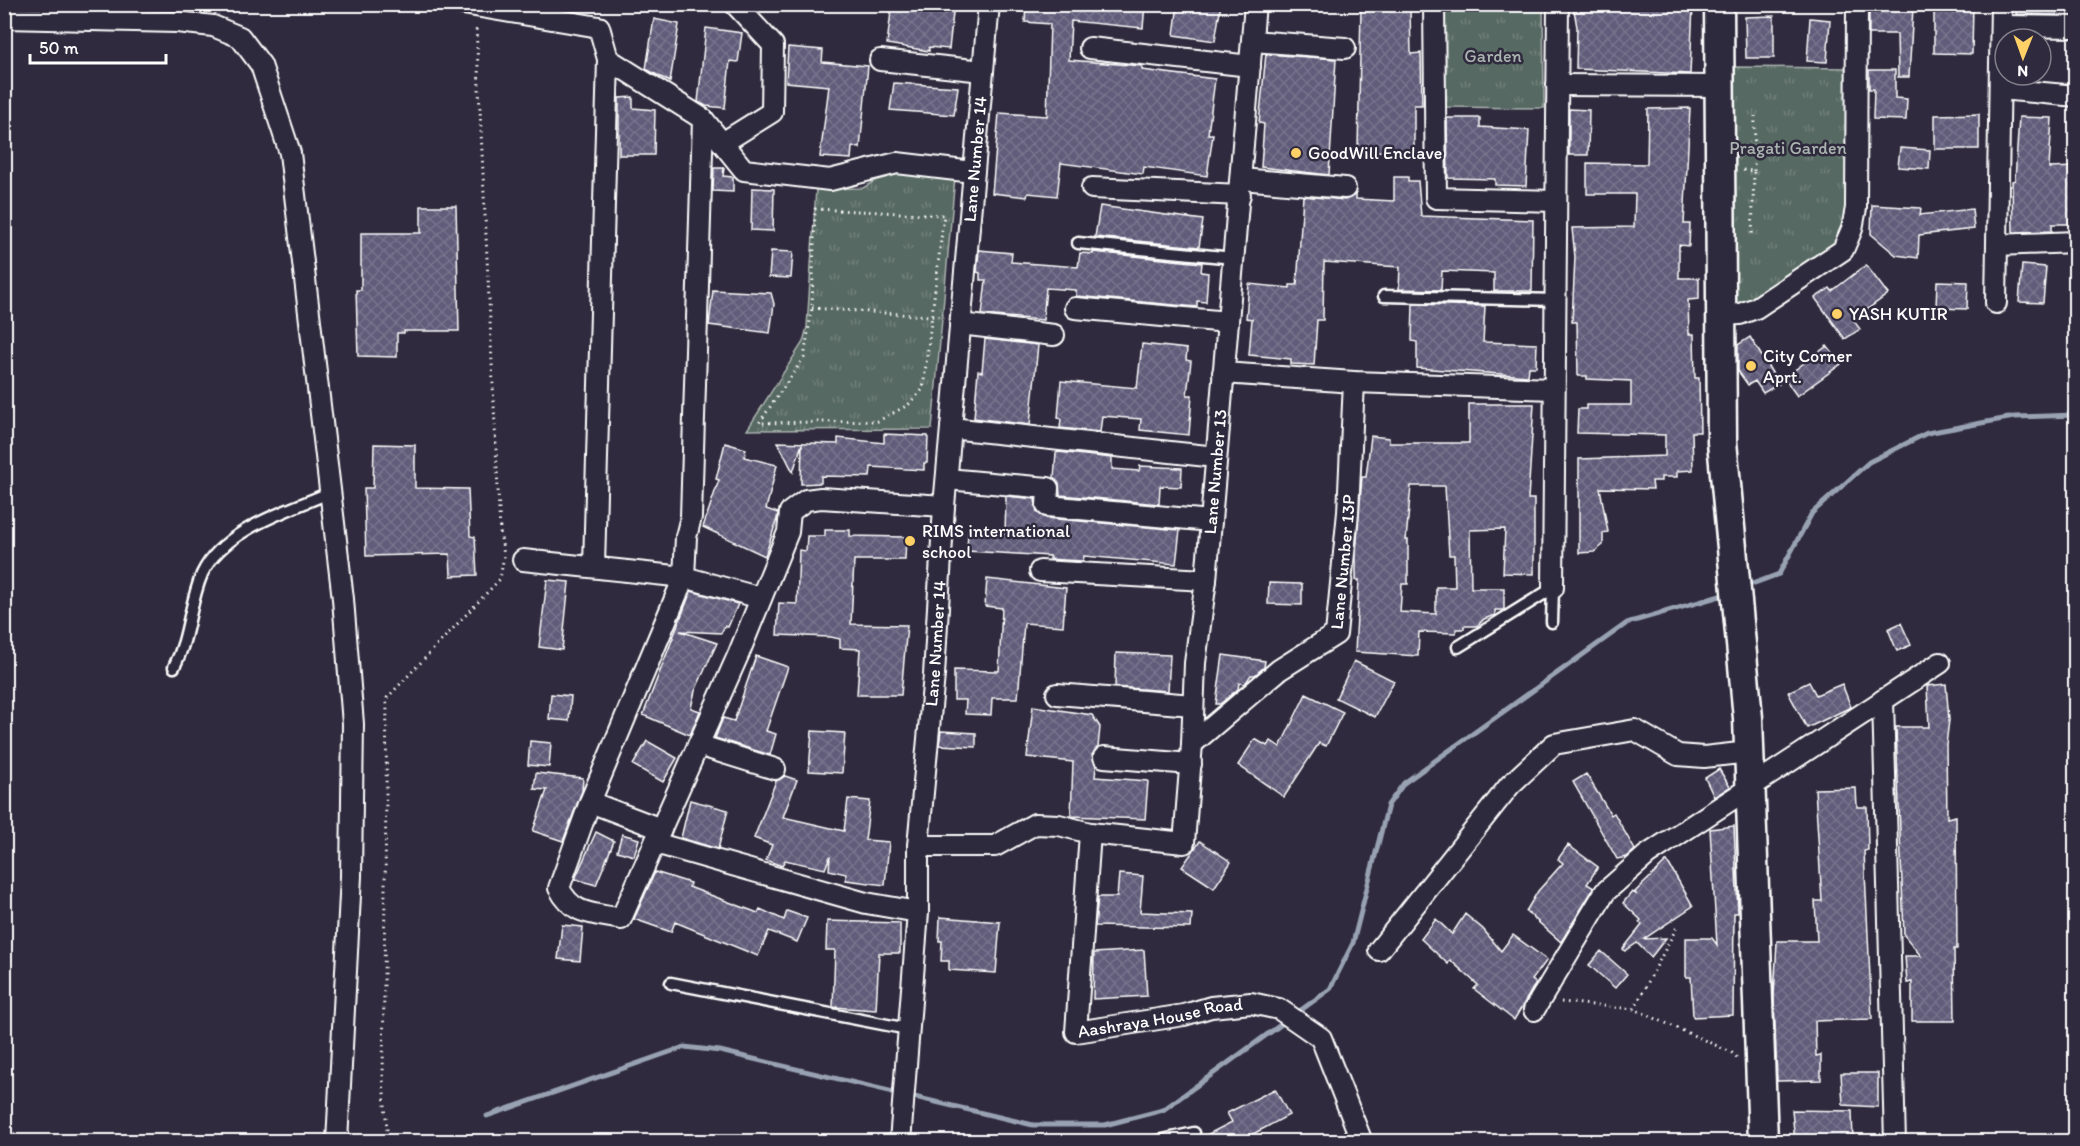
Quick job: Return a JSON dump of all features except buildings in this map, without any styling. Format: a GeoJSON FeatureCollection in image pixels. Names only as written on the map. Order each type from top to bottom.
{"type":"FeatureCollection","features":[{"type":"Feature","properties":{"kind":"street"},"geometry":{"type":"LineString","coordinates":[[724,142],[772,112],[773,45],[735,4]]}},
{"type":"Feature","properties":{"kind":"street","name":"Lane Number 14"},"geometry":{"type":"LineString","coordinates":[[900,1140],[918,912],[918,846],[934,675],[944,507],[989,4]]}},
{"type":"Feature","properties":{"kind":"street","name":"Lane Number 13"},"geometry":{"type":"LineString","coordinates":[[1090,833],[1184,843],[1191,764],[1195,663],[1206,580],[1255,4]]}},
{"type":"Feature","properties":{"kind":"street"},"geometry":{"type":"LineString","coordinates":[[1434,4],[1436,198],[1556,201]]}},
{"type":"Feature","properties":{"kind":"street"},"geometry":{"type":"LineString","coordinates":[[1552,588],[1558,4]]}},
{"type":"Feature","properties":{"kind":"street"},"geometry":{"type":"LineString","coordinates":[[1719,4],[1722,442],[1748,718],[1763,1142]]}},
{"type":"Feature","properties":{"kind":"street"},"geometry":{"type":"LineString","coordinates":[[1721,315],[1740,314],[1756,308],[1843,250],[1852,229],[1856,208],[1857,4]]}},
{"type":"Feature","properties":{"kind":"street"},"geometry":{"type":"LineString","coordinates":[[1996,303],[2001,4]]}},
{"type":"Feature","properties":{"kind":"street"},"geometry":{"type":"LineString","coordinates":[[481,6],[599,27],[608,59],[594,566]]}},
{"type":"Feature","properties":{"kind":"street"},"geometry":{"type":"LineString","coordinates":[[4,18],[177,22],[213,26],[240,37],[261,65],[290,153],[331,492],[352,724],[351,876],[337,1142]]}},
{"type":"Feature","properties":{"kind":"street"},"geometry":{"type":"LineString","coordinates":[[2001,26],[2076,27]]}},
{"type":"Feature","properties":{"kind":"street"},"geometry":{"type":"LineString","coordinates":[[1252,41],[1345,48]]}},
{"type":"Feature","properties":{"kind":"street"},"geometry":{"type":"LineString","coordinates":[[1090,48],[1250,66]]}},
{"type":"Feature","properties":{"kind":"street"},"geometry":{"type":"LineString","coordinates":[[608,59],[703,119],[724,142],[744,170],[830,180],[897,163],[973,172]]}},
{"type":"Feature","properties":{"kind":"street"},"geometry":{"type":"LineString","coordinates":[[880,60],[983,71]]}},
{"type":"Feature","properties":{"kind":"street"},"geometry":{"type":"LineString","coordinates":[[1557,86],[1720,86]]}},
{"type":"Feature","properties":{"kind":"street"},"geometry":{"type":"LineString","coordinates":[[2000,89],[2076,96]]}},
{"type":"Feature","properties":{"kind":"street"},"geometry":{"type":"LineString","coordinates":[[703,119],[691,517],[686,537],[684,577],[590,802],[559,888],[567,904],[582,911],[621,919],[761,598],[788,532],[790,512],[806,500],[821,498],[944,507]]}},
{"type":"Feature","properties":{"kind":"street"},"geometry":{"type":"LineString","coordinates":[[1092,188],[1345,188]]}},
{"type":"Feature","properties":{"kind":"street"},"geometry":{"type":"LineString","coordinates":[[1996,245],[2076,242]]}},
{"type":"Feature","properties":{"kind":"street"},"geometry":{"type":"LineString","coordinates":[[1076,308],[1228,322]]}},
{"type":"Feature","properties":{"kind":"street"},"geometry":{"type":"LineString","coordinates":[[960,321],[1054,335]]}},
{"type":"Feature","properties":{"kind":"street"},"geometry":{"type":"LineString","coordinates":[[1223,373],[1354,382],[1554,389]]}},
{"type":"Feature","properties":{"kind":"street","name":"Lane Number 13P"},"geometry":{"type":"LineString","coordinates":[[1192,744],[1279,670],[1336,634],[1348,512],[1354,382]]}},
{"type":"Feature","properties":{"kind":"street"},"geometry":{"type":"LineString","coordinates":[[951,428],[1216,457]]}},
{"type":"Feature","properties":{"kind":"street"},"geometry":{"type":"LineString","coordinates":[[947,479],[1048,488],[1047,506],[1211,521]]}},
{"type":"Feature","properties":{"kind":"street"},"geometry":{"type":"LineString","coordinates":[[523,560],[684,577],[761,598]]}},
{"type":"Feature","properties":{"kind":"street"},"geometry":{"type":"LineString","coordinates":[[1040,571],[1206,580]]}},
{"type":"Feature","properties":{"kind":"street"},"geometry":{"type":"LineString","coordinates":[[1537,1005],[1605,892],[1647,855],[1940,663]]}},
{"type":"Feature","properties":{"kind":"street"},"geometry":{"type":"LineString","coordinates":[[1057,694],[1193,705]]}},
{"type":"Feature","properties":{"kind":"street"},"geometry":{"type":"LineString","coordinates":[[1883,700],[1895,1142]]}},
{"type":"Feature","properties":{"kind":"street"},"geometry":{"type":"LineString","coordinates":[[1379,950],[1510,785],[1554,744],[1635,730],[1678,755],[1704,757],[1749,752]]}},
{"type":"Feature","properties":{"kind":"street"},"geometry":{"type":"LineString","coordinates":[[698,745],[775,769]]}},
{"type":"Feature","properties":{"kind":"street"},"geometry":{"type":"LineString","coordinates":[[1104,757],[1191,764]]}},
{"type":"Feature","properties":{"kind":"street"},"geometry":{"type":"LineString","coordinates":[[590,802],[658,836],[866,903],[918,912]]}},
{"type":"Feature","properties":{"kind":"street"},"geometry":{"type":"LineString","coordinates":[[918,846],[994,846],[1035,824],[1059,825],[1090,833]]}},
{"type":"Feature","properties":{"kind":"street","name":"Aashraya House Road"},"geometry":{"type":"LineString","coordinates":[[1090,833],[1076,1032],[1184,1015],[1211,1006],[1251,1003],[1280,1009],[1321,1038],[1362,1142]]}},
{"type":"Feature","properties":{"kind":"lane"},"geometry":{"type":"LineString","coordinates":[[1078,243],[1234,258]]}},
{"type":"Feature","properties":{"kind":"lane"},"geometry":{"type":"LineString","coordinates":[[1384,296],[1555,300]]}},
{"type":"Feature","properties":{"kind":"lane"},"geometry":{"type":"LineString","coordinates":[[174,667],[186,639],[202,574],[225,543],[331,492]]}},
{"type":"Feature","properties":{"kind":"lane"},"geometry":{"type":"LineString","coordinates":[[1552,588],[1552,621]]}},
{"type":"Feature","properties":{"kind":"lane"},"geometry":{"type":"LineString","coordinates":[[1458,647],[1552,588]]}},
{"type":"Feature","properties":{"kind":"lane"},"geometry":{"type":"LineString","coordinates":[[671,982],[908,1029]]}},
{"type":"Feature","properties":{"kind":"lane"},"geometry":{"type":"LineString","coordinates":[[1154,1142],[1194,1133]]}},
{"type":"Feature","properties":{"kind":"path"},"geometry":{"type":"LineString","coordinates":[[388,1142],[383,1080],[387,698],[500,579],[504,555],[500,532],[481,6]]}},
{"type":"Feature","properties":{"kind":"path"},"geometry":{"type":"LineString","coordinates":[[1752,237],[1755,116]]}},
{"type":"Feature","properties":{"kind":"path"},"geometry":{"type":"LineString","coordinates":[[1720,168],[1754,171]]}},
{"type":"Feature","properties":{"kind":"path"},"geometry":{"type":"LineString","coordinates":[[815,209],[944,215],[933,316],[923,389],[908,405],[878,421],[759,423],[804,358],[812,308],[815,209]]}},
{"type":"Feature","properties":{"kind":"path"},"geometry":{"type":"LineString","coordinates":[[812,308],[933,316],[960,321]]}},
{"type":"Feature","properties":{"kind":"path"},"geometry":{"type":"LineString","coordinates":[[1634,1009],[1678,925]]}},
{"type":"Feature","properties":{"kind":"path"},"geometry":{"type":"LineString","coordinates":[[1537,1005],[1634,1009],[1731,1052],[1761,1080]]}},
{"type":"Feature","properties":{"kind":"green space","name":"Garden"},"geometry":{"type":"Polygon","coordinates":[[[1442,5],[1543,5],[1544,108],[1444,107],[1442,5]]]}},
{"type":"Feature","properties":{"kind":"green space","name":"Pragati Garden"},"geometry":{"type":"Polygon","coordinates":[[[1726,67],[1851,68],[1850,228],[1839,248],[1754,306],[1725,312],[1726,67]]]}},
{"type":"Feature","properties":{"kind":"green space"},"geometry":{"type":"Polygon","coordinates":[[[892,171],[955,177],[932,429],[747,430],[803,342],[807,327],[816,189],[863,188],[892,171]]]}},
{"type":"Feature","properties":{"kind":"waterway"},"geometry":{"type":"LineString","coordinates":[[1744,587],[1779,574],[1812,513],[1869,462],[1927,433],[2014,417],[2076,415]]}},
{"type":"Feature","properties":{"kind":"waterway"},"geometry":{"type":"LineString","coordinates":[[487,1116],[684,1047],[720,1051],[1033,1125],[1105,1125],[1163,1110],[1330,989],[1353,943],[1388,805],[1404,783],[1627,623],[1727,594]]}},
{"type":"Feature","properties":{"kind":"place","name":"GoodWill Enclave"},"geometry":{"type":"Point","coordinates":[1296,153]}},
{"type":"Feature","properties":{"kind":"place","name":"YASH KUTIR"},"geometry":{"type":"Point","coordinates":[1837,314]}},
{"type":"Feature","properties":{"kind":"place","name":"City Corner Aprt."},"geometry":{"type":"Point","coordinates":[1751,366]}},
{"type":"Feature","properties":{"kind":"place","name":"RIMS international school"},"geometry":{"type":"Point","coordinates":[910,541]}}]}
